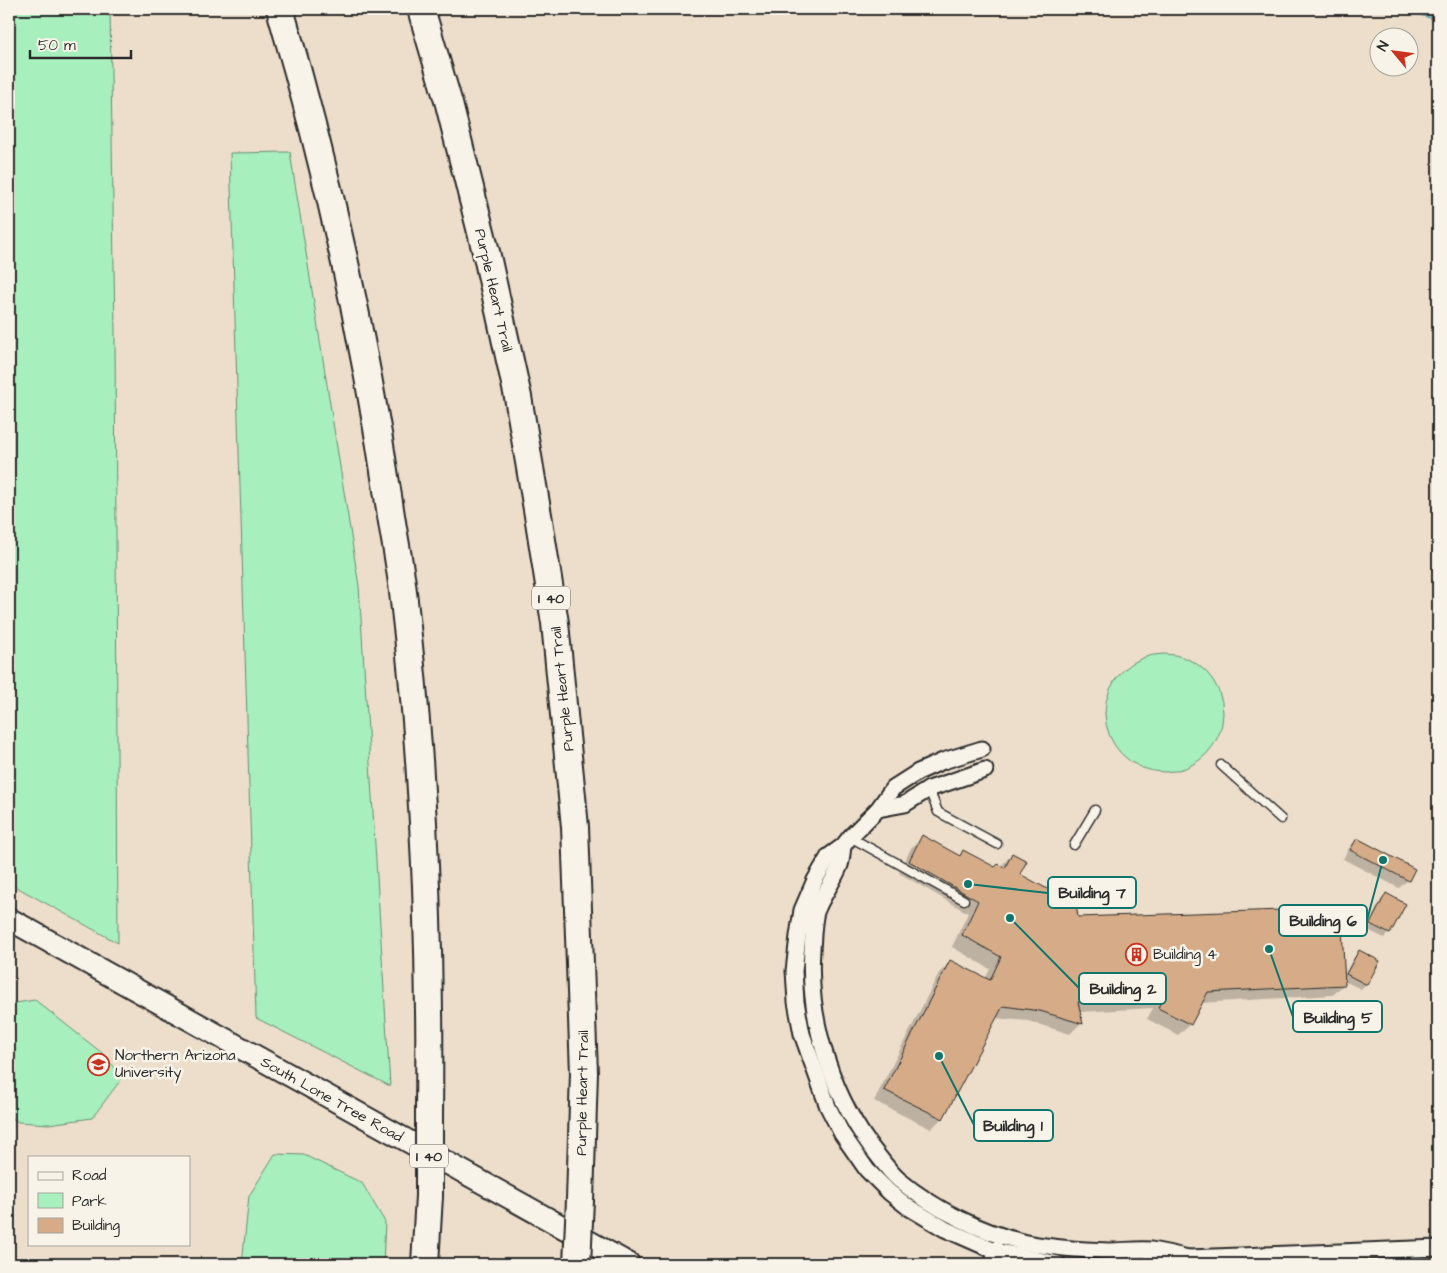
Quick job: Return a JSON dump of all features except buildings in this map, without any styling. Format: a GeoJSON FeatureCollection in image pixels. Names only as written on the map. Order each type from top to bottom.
{"type":"FeatureCollection","features":[{"type":"Feature","properties":{"kind":"highway","name":"I 40"},"geometry":{"type":"LineString","coordinates":[[280,9],[311,118],[334,212],[358,324],[380,439],[403,591],[414,698],[424,835],[429,949],[429,1196],[425,1264]]}},
{"type":"Feature","properties":{"kind":"highway","name":"Purple Heart Trail"},"geometry":{"type":"LineString","coordinates":[[421,9],[449,104],[489,265],[518,397],[555,623],[575,826],[584,1073],[577,1264]]}},
{"type":"Feature","properties":{"kind":"main road","name":"South Lone Tree Road"},"geometry":{"type":"LineString","coordinates":[[9,920],[629,1264]]}},
{"type":"Feature","properties":{"kind":"street"},"geometry":{"type":"LineString","coordinates":[[982,749],[943,761],[918,772],[893,788],[878,809],[846,842],[829,856],[815,880],[802,910],[794,971],[796,1002],[802,1034],[828,1107],[842,1134],[867,1170],[888,1192],[908,1207],[992,1258],[1058,1264]]}},
{"type":"Feature","properties":{"kind":"street"},"geometry":{"type":"LineString","coordinates":[[878,809],[905,804],[929,789],[985,770]]}},
{"type":"Feature","properties":{"kind":"street"},"geometry":{"type":"LineString","coordinates":[[846,842],[840,864],[816,914],[812,951],[812,989],[825,1054],[846,1107],[864,1140],[888,1169],[916,1193],[956,1216],[1001,1236],[1028,1243],[1067,1249],[1150,1250],[1188,1258]]}},
{"type":"Feature","properties":{"kind":"street"},"geometry":{"type":"LineString","coordinates":[[1149,1264],[1188,1258],[1438,1248]]}},
{"type":"Feature","properties":{"kind":"lane"},"geometry":{"type":"LineString","coordinates":[[1221,765],[1281,820]]}},
{"type":"Feature","properties":{"kind":"lane"},"geometry":{"type":"LineString","coordinates":[[929,789],[938,812],[998,844]]}},
{"type":"Feature","properties":{"kind":"lane"},"geometry":{"type":"LineString","coordinates":[[1074,845],[1095,810]]}},
{"type":"Feature","properties":{"kind":"lane"},"geometry":{"type":"LineString","coordinates":[[846,842],[964,900]]}},
{"type":"Feature","properties":{"kind":"lane"},"geometry":{"type":"LineString","coordinates":[[992,1258],[1001,1236]]}},
{"type":"Feature","properties":{"kind":"green space"},"geometry":{"type":"Polygon","coordinates":[[[9,9],[110,9],[115,332],[118,943],[9,883],[9,9]]]}},
{"type":"Feature","properties":{"kind":"green space"},"geometry":{"type":"Polygon","coordinates":[[[290,152],[359,586],[390,1086],[256,1018],[230,153],[290,152]]]}},
{"type":"Feature","properties":{"kind":"green space"},"geometry":{"type":"Polygon","coordinates":[[[1164,654],[1187,658],[1206,671],[1219,690],[1223,713],[1219,736],[1206,755],[1187,768],[1164,772],[1141,768],[1122,755],[1109,736],[1105,713],[1109,690],[1122,671],[1141,658],[1164,654]]]}},
{"type":"Feature","properties":{"kind":"green space"},"geometry":{"type":"Polygon","coordinates":[[[35,1000],[102,1053],[123,1077],[92,1118],[49,1124],[18,1122],[9,1116],[9,1004],[35,1000]]]}},
{"type":"Feature","properties":{"kind":"green space"},"geometry":{"type":"Polygon","coordinates":[[[275,1154],[304,1155],[362,1183],[385,1222],[383,1264],[242,1264],[249,1196],[275,1154]]]}},
{"type":"Feature","properties":{"kind":"water"},"geometry":{"type":"Polygon","coordinates":[[[1406,9],[1437,9],[1437,20],[1413,13],[1406,9]]]}},
{"type":"Feature","properties":{"kind":"place","name":"Building 6"},"geometry":{"type":"Point","coordinates":[1383,860]}},
{"type":"Feature","properties":{"kind":"place","name":"Building 7"},"geometry":{"type":"Point","coordinates":[968,884]}},
{"type":"Feature","properties":{"kind":"place","name":"Building 2"},"geometry":{"type":"Point","coordinates":[1010,918]}},
{"type":"Feature","properties":{"kind":"place","name":"Building 5"},"geometry":{"type":"Point","coordinates":[1269,949]}},
{"type":"Feature","properties":{"kind":"place","name":"Building 4"},"geometry":{"type":"Point","coordinates":[1137,954]}},
{"type":"Feature","properties":{"kind":"place","name":"Building 1"},"geometry":{"type":"Point","coordinates":[939,1056]}},
{"type":"Feature","properties":{"kind":"place","name":"Northern Arizona University"},"geometry":{"type":"Point","coordinates":[99,1064]}}]}
